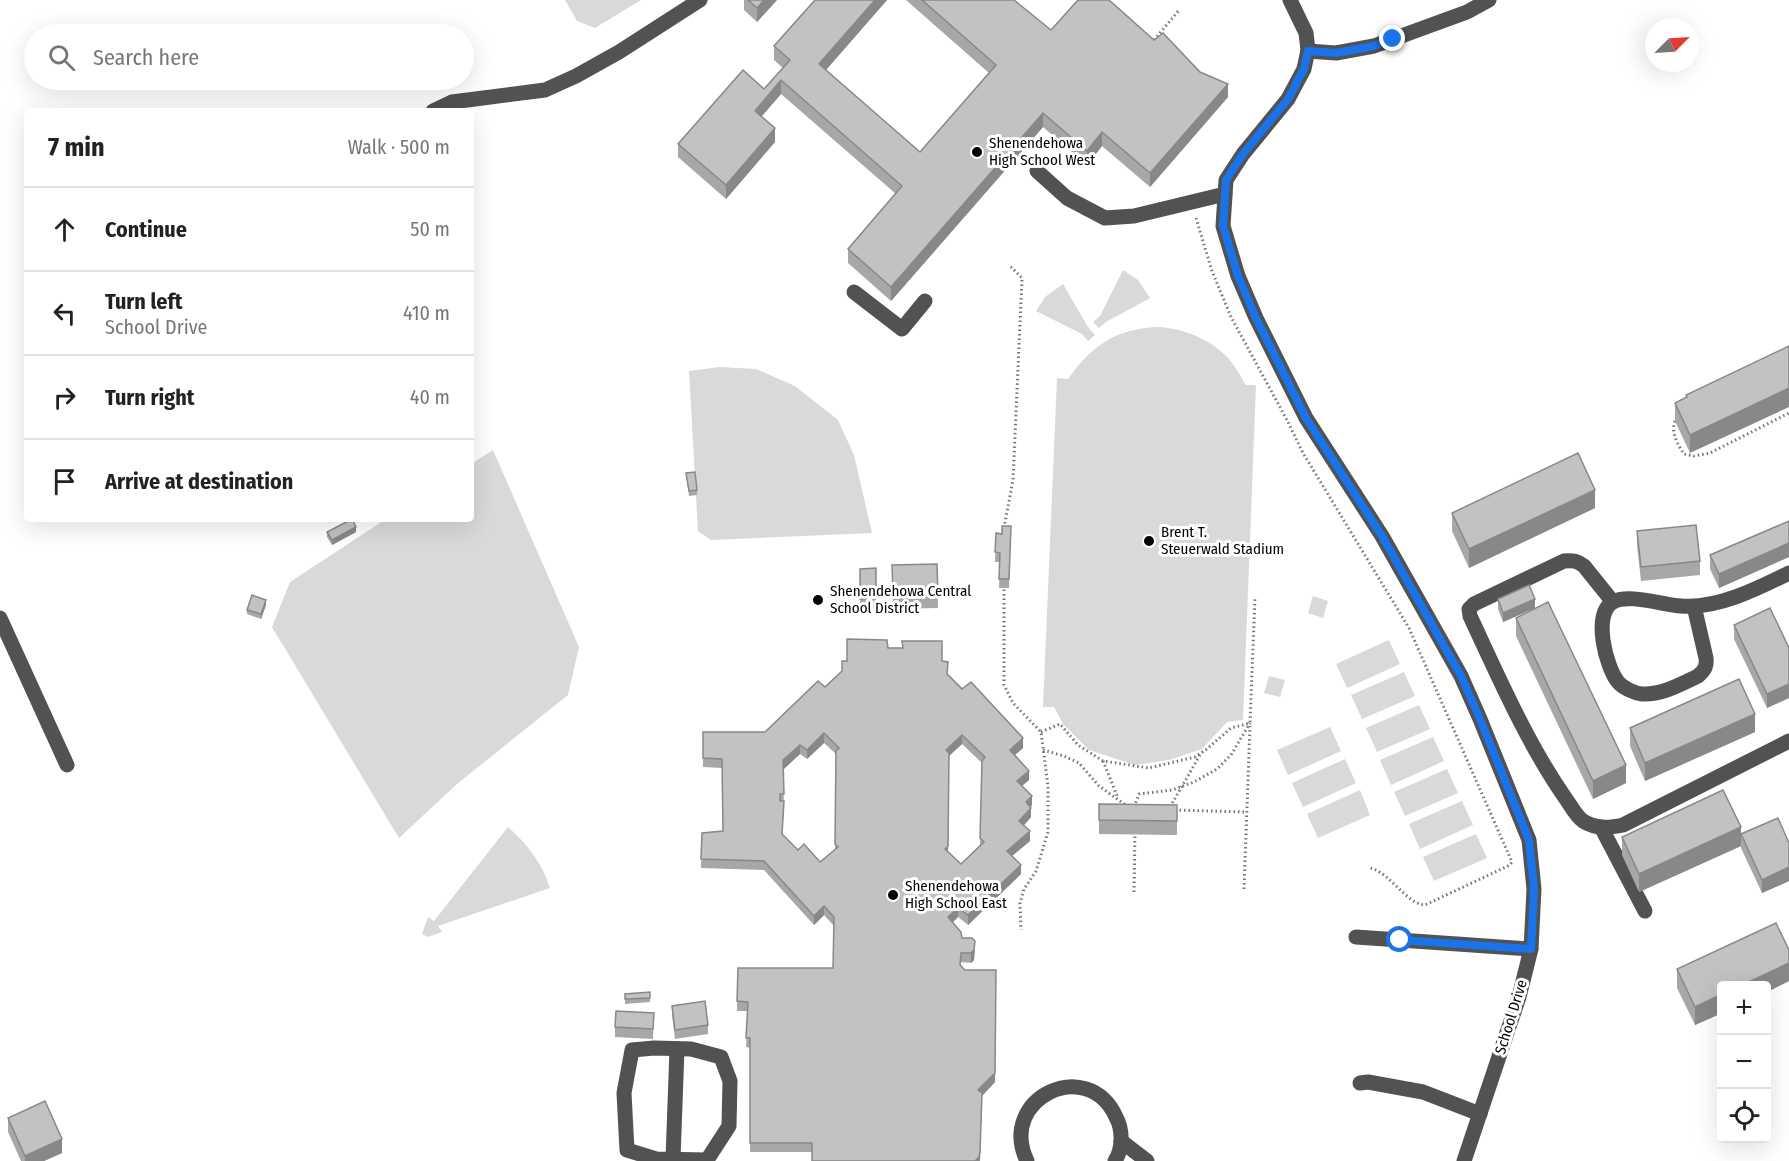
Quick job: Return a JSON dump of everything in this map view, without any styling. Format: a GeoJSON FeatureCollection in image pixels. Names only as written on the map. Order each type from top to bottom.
{"type":"FeatureCollection","features":[{"type":"Feature","properties":{"kind":"street"},"geometry":{"type":"LineString","coordinates":[[439,108],[452,102],[545,90],[619,52],[700,0]]}},
{"type":"Feature","properties":{"kind":"street"},"geometry":{"type":"LineString","coordinates":[[1290,0],[1306,33],[1308,51],[1336,53],[1374,46],[1467,12],[1489,0]]}},
{"type":"Feature","properties":{"kind":"street","name":"School Drive"},"geometry":{"type":"LineString","coordinates":[[1308,51],[1304,69],[1288,99],[1243,154],[1226,180],[1223,226],[1238,276],[1256,318],[1306,418],[1382,536],[1461,676],[1529,840],[1534,889],[1531,949],[1519,998],[1464,1161]]}},
{"type":"Feature","properties":{"kind":"street"},"geometry":{"type":"LineString","coordinates":[[1037,171],[1067,198],[1105,218],[1134,216],[1225,194]]}},
{"type":"Feature","properties":{"kind":"street"},"geometry":{"type":"LineString","coordinates":[[854,292],[902,329],[926,301]]}},
{"type":"Feature","properties":{"kind":"street"},"geometry":{"type":"LineString","coordinates":[[1613,602],[1584,566],[1571,560],[1564,561],[1474,604],[1469,609],[1470,616],[1498,676],[1536,748],[1560,790],[1581,819],[1601,827],[1623,825],[1789,741]]}},
{"type":"Feature","properties":{"kind":"street"},"geometry":{"type":"LineString","coordinates":[[1694,606],[1706,658],[1707,665],[1704,672],[1664,690],[1640,694],[1619,684],[1606,660],[1603,646],[1603,618],[1613,602],[1626,598],[1673,606],[1694,606],[1746,594],[1789,573]]}},
{"type":"Feature","properties":{"kind":"street"},"geometry":{"type":"LineString","coordinates":[[0,618],[67,765]]}},
{"type":"Feature","properties":{"kind":"street"},"geometry":{"type":"LineString","coordinates":[[1601,827],[1645,911]]}},
{"type":"Feature","properties":{"kind":"street"},"geometry":{"type":"LineString","coordinates":[[1356,937],[1531,949]]}},
{"type":"Feature","properties":{"kind":"street"},"geometry":{"type":"LineString","coordinates":[[673,1159],[677,1049]]}},
{"type":"Feature","properties":{"kind":"street"},"geometry":{"type":"LineString","coordinates":[[692,1049],[721,1057],[730,1081],[729,1126],[707,1160],[673,1159],[656,1160],[627,1150],[624,1094],[632,1050],[692,1049]]}},
{"type":"Feature","properties":{"kind":"street"},"geometry":{"type":"LineString","coordinates":[[1360,1083],[1368,1082],[1423,1092],[1480,1114]]}},
{"type":"Feature","properties":{"kind":"street"},"geometry":{"type":"LineString","coordinates":[[1027,1161],[1021,1144],[1021,1128],[1027,1113],[1036,1100],[1051,1090],[1067,1086],[1085,1088],[1100,1096],[1112,1108],[1120,1124],[1121,1141],[1115,1161]]}},
{"type":"Feature","properties":{"kind":"street"},"geometry":{"type":"LineString","coordinates":[[1121,1141],[1147,1161]]}},
{"type":"Feature","properties":{"kind":"path"},"geometry":{"type":"LineString","coordinates":[[1154,40],[1180,9]]}},
{"type":"Feature","properties":{"kind":"path"},"geometry":{"type":"LineString","coordinates":[[1196,218],[1212,271],[1231,317],[1303,453],[1409,628],[1512,862],[1510,865],[1425,905],[1418,904],[1392,881],[1370,868]]}},
{"type":"Feature","properties":{"kind":"path"},"geometry":{"type":"LineString","coordinates":[[1004,535],[1004,524],[1014,480],[1022,278],[1009,265]]}},
{"type":"Feature","properties":{"kind":"path"},"geometry":{"type":"LineString","coordinates":[[1682,410],[1673,423],[1674,434],[1684,454],[1694,456],[1710,453],[1789,413]]}},
{"type":"Feature","properties":{"kind":"path"},"geometry":{"type":"LineString","coordinates":[[1004,580],[1004,685],[1013,703],[1041,732],[1048,786],[1048,832],[1036,871],[1024,889],[1020,903],[1021,930]]}},
{"type":"Feature","properties":{"kind":"path"},"geometry":{"type":"LineString","coordinates":[[1244,889],[1255,597]]}},
{"type":"Feature","properties":{"kind":"path"},"geometry":{"type":"LineString","coordinates":[[1041,732],[1060,724],[1078,745],[1103,761],[1149,768],[1195,757],[1232,728],[1250,723]]}},
{"type":"Feature","properties":{"kind":"path"},"geometry":{"type":"LineString","coordinates":[[1043,750],[1078,763],[1099,786],[1134,810],[1139,794],[1172,790],[1194,782],[1217,769],[1231,755],[1250,723]]}},
{"type":"Feature","properties":{"kind":"path"},"geometry":{"type":"LineString","coordinates":[[1201,754],[1169,810],[1247,812]]}},
{"type":"Feature","properties":{"kind":"path"},"geometry":{"type":"LineString","coordinates":[[1103,761],[1119,800]]}},
{"type":"Feature","properties":{"kind":"path"},"geometry":{"type":"LineString","coordinates":[[1134,820],[1136,841],[1134,892]]}},
{"type":"Feature","properties":{"kind":"shaded area"},"geometry":{"type":"Polygon","coordinates":[[[565,0],[641,0],[595,28],[577,21],[565,0]]]}},
{"type":"Feature","properties":{"kind":"shaded area"},"geometry":{"type":"Polygon","coordinates":[[[1123,270],[1138,280],[1150,298],[1099,328],[1093,322],[1100,316],[1123,270]]]}},
{"type":"Feature","properties":{"kind":"shaded area"},"geometry":{"type":"Polygon","coordinates":[[[1063,284],[1095,335],[1088,341],[1082,334],[1036,311],[1045,297],[1063,284]]]}},
{"type":"Feature","properties":{"kind":"shaded area","name":"Brent T. Steuerwald Stadium"},"geometry":{"type":"Polygon","coordinates":[[[1160,327],[1179,330],[1205,340],[1230,360],[1246,385],[1256,385],[1243,720],[1227,722],[1202,749],[1169,760],[1135,765],[1089,750],[1063,724],[1054,707],[1043,707],[1057,378],[1068,379],[1087,356],[1107,340],[1131,331],[1160,327]]]}},
{"type":"Feature","properties":{"kind":"shaded area"},"geometry":{"type":"Polygon","coordinates":[[[720,367],[756,369],[795,386],[838,420],[854,455],[872,533],[711,540],[698,531],[689,371],[720,367]]]}},
{"type":"Feature","properties":{"kind":"shaded area"},"geometry":{"type":"Polygon","coordinates":[[[493,450],[579,647],[568,695],[457,784],[399,838],[272,627],[290,582],[381,522],[474,522],[474,462],[493,450]]]}},
{"type":"Feature","properties":{"kind":"shaded area"},"geometry":{"type":"Polygon","coordinates":[[[1313,596],[1328,601],[1323,618],[1308,613],[1313,596]]]}},
{"type":"Feature","properties":{"kind":"shaded area"},"geometry":{"type":"Polygon","coordinates":[[[1389,640],[1400,664],[1347,688],[1336,664],[1389,640]]]}},
{"type":"Feature","properties":{"kind":"shaded area"},"geometry":{"type":"Polygon","coordinates":[[[1404,672],[1415,696],[1362,719],[1351,695],[1404,672]]]}},
{"type":"Feature","properties":{"kind":"shaded area"},"geometry":{"type":"Polygon","coordinates":[[[1269,676],[1285,680],[1280,697],[1264,693],[1269,676]]]}},
{"type":"Feature","properties":{"kind":"shaded area"},"geometry":{"type":"Polygon","coordinates":[[[1419,705],[1430,729],[1377,752],[1366,728],[1419,705]]]}},
{"type":"Feature","properties":{"kind":"shaded area"},"geometry":{"type":"Polygon","coordinates":[[[1330,727],[1341,751],[1288,775],[1277,750],[1330,727]]]}},
{"type":"Feature","properties":{"kind":"shaded area"},"geometry":{"type":"Polygon","coordinates":[[[1433,737],[1444,761],[1391,785],[1380,760],[1433,737]]]}},
{"type":"Feature","properties":{"kind":"shaded area"},"geometry":{"type":"Polygon","coordinates":[[[1345,759],[1356,783],[1303,807],[1292,783],[1345,759]]]}},
{"type":"Feature","properties":{"kind":"shaded area"},"geometry":{"type":"Polygon","coordinates":[[[1447,769],[1458,793],[1405,816],[1394,792],[1447,769]]]}},
{"type":"Feature","properties":{"kind":"shaded area"},"geometry":{"type":"Polygon","coordinates":[[[1360,790],[1370,815],[1318,838],[1307,814],[1360,790]]]}},
{"type":"Feature","properties":{"kind":"shaded area"},"geometry":{"type":"Polygon","coordinates":[[[1462,801],[1473,825],[1420,849],[1409,824],[1462,801]]]}},
{"type":"Feature","properties":{"kind":"shaded area"},"geometry":{"type":"Polygon","coordinates":[[[508,827],[534,855],[550,888],[438,926],[442,932],[428,937],[422,934],[428,917],[434,921],[508,827]]]}},
{"type":"Feature","properties":{"kind":"shaded area"},"geometry":{"type":"Polygon","coordinates":[[[1476,834],[1487,858],[1434,881],[1423,857],[1476,834]]]}},
{"type":"Feature","properties":{"kind":"building"},"geometry":{"type":"Polygon","coordinates":[[[748,0],[764,0],[757,8],[748,0]]]}},
{"type":"Feature","properties":{"kind":"building","name":"Shenendehowa High School West"},"geometry":{"type":"Polygon","coordinates":[[[815,0],[875,0],[819,64],[920,152],[996,65],[922,0],[1014,0],[1051,30],[1078,0],[1109,0],[1154,40],[1163,33],[1200,72],[1228,84],[1150,173],[1102,132],[1087,151],[1043,113],[891,287],[848,249],[902,186],[781,80],[755,111],[775,128],[726,185],[678,144],[743,70],[764,89],[790,60],[774,46],[815,0]]]}},
{"type":"Feature","properties":{"kind":"building"},"geometry":{"type":"Polygon","coordinates":[[[1789,346],[1789,388],[1690,435],[1675,403],[1687,397],[1686,395],[1789,346]]]}},
{"type":"Feature","properties":{"kind":"building"},"geometry":{"type":"Polygon","coordinates":[[[1578,453],[1595,490],[1469,549],[1452,513],[1578,453]]]}},
{"type":"Feature","properties":{"kind":"building"},"geometry":{"type":"Polygon","coordinates":[[[695,472],[697,490],[689,491],[686,473],[695,472]]]}},
{"type":"Feature","properties":{"kind":"building"},"geometry":{"type":"Polygon","coordinates":[[[1789,521],[1789,543],[1719,574],[1710,555],[1789,521]]]}},
{"type":"Feature","properties":{"kind":"building"},"geometry":{"type":"Polygon","coordinates":[[[346,522],[354,522],[356,527],[332,540],[327,532],[346,522]]]}},
{"type":"Feature","properties":{"kind":"building"},"geometry":{"type":"Polygon","coordinates":[[[1696,525],[1700,561],[1641,567],[1637,531],[1696,525]]]}},
{"type":"Feature","properties":{"kind":"building"},"geometry":{"type":"Polygon","coordinates":[[[1002,526],[1011,526],[1009,579],[999,579],[1000,553],[995,552],[996,533],[1002,534],[1002,526]]]}},
{"type":"Feature","properties":{"kind":"building"},"geometry":{"type":"Polygon","coordinates":[[[937,564],[938,594],[893,595],[892,565],[937,564]]]}},
{"type":"Feature","properties":{"kind":"building"},"geometry":{"type":"Polygon","coordinates":[[[876,568],[876,598],[860,599],[860,569],[876,568]]]}},
{"type":"Feature","properties":{"kind":"building"},"geometry":{"type":"Polygon","coordinates":[[[1529,585],[1535,599],[1503,613],[1498,599],[1529,585]]]}},
{"type":"Feature","properties":{"kind":"building"},"geometry":{"type":"Polygon","coordinates":[[[252,595],[266,600],[261,614],[247,610],[252,595]]]}},
{"type":"Feature","properties":{"kind":"building"},"geometry":{"type":"Polygon","coordinates":[[[1548,602],[1626,765],[1593,781],[1516,618],[1548,602]]]}},
{"type":"Feature","properties":{"kind":"building"},"geometry":{"type":"Polygon","coordinates":[[[1770,608],[1789,648],[1789,684],[1767,694],[1734,625],[1770,608]]]}},
{"type":"Feature","properties":{"kind":"building","name":"Shenendehowa High School East"},"geometry":{"type":"Polygon","coordinates":[[[847,639],[887,640],[888,648],[903,648],[902,641],[942,641],[942,661],[948,662],[947,674],[962,689],[971,682],[1023,738],[1010,750],[1029,771],[1017,781],[1032,796],[1026,802],[1031,808],[1019,821],[1030,831],[1007,851],[1021,865],[968,915],[958,908],[948,917],[961,932],[962,938],[972,938],[975,941],[974,950],[971,953],[961,953],[960,965],[965,970],[996,970],[995,1073],[978,1090],[982,1093],[980,1152],[975,1161],[812,1161],[812,1143],[750,1143],[750,1038],[746,1038],[748,1002],[737,1001],[738,968],[833,968],[834,917],[824,906],[814,916],[764,861],[701,859],[702,833],[723,831],[722,759],[703,758],[703,732],[765,732],[818,681],[825,687],[842,671],[842,661],[847,661],[847,639]],[[824,733],[807,750],[800,745],[783,760],[784,794],[780,794],[780,801],[784,801],[782,834],[798,850],[804,844],[820,862],[838,847],[835,844],[836,751],[839,748],[824,733]],[[962,735],[946,750],[949,753],[948,846],[945,849],[961,864],[984,842],[980,838],[982,761],[985,757],[962,735]]]}},
{"type":"Feature","properties":{"kind":"building"},"geometry":{"type":"Polygon","coordinates":[[[1739,679],[1755,714],[1645,763],[1630,728],[1739,679]]]}},
{"type":"Feature","properties":{"kind":"building"},"geometry":{"type":"Polygon","coordinates":[[[1723,790],[1741,827],[1639,874],[1622,837],[1723,790]]]}},
{"type":"Feature","properties":{"kind":"building"},"geometry":{"type":"Polygon","coordinates":[[[1099,804],[1177,805],[1177,821],[1099,820],[1099,804]]]}},
{"type":"Feature","properties":{"kind":"building"},"geometry":{"type":"Polygon","coordinates":[[[1778,818],[1789,843],[1789,867],[1762,880],[1741,834],[1778,818]]]}},
{"type":"Feature","properties":{"kind":"building"},"geometry":{"type":"Polygon","coordinates":[[[1776,923],[1789,950],[1789,963],[1751,981],[1717,981],[1717,996],[1695,1007],[1677,969],[1776,923]]]}},
{"type":"Feature","properties":{"kind":"building"},"geometry":{"type":"Polygon","coordinates":[[[650,992],[650,998],[625,999],[625,994],[650,992]]]}},
{"type":"Feature","properties":{"kind":"building"},"geometry":{"type":"Polygon","coordinates":[[[705,1001],[708,1025],[675,1030],[672,1006],[705,1001]]]}},
{"type":"Feature","properties":{"kind":"building"},"geometry":{"type":"Polygon","coordinates":[[[616,1011],[654,1013],[653,1029],[615,1027],[616,1011]]]}},
{"type":"Feature","properties":{"kind":"building"},"geometry":{"type":"Polygon","coordinates":[[[45,1101],[62,1139],[25,1156],[8,1118],[45,1101]]]}},
{"type":"Feature","properties":{"kind":"place","name":"Shenendehowa High School West"},"geometry":{"type":"Point","coordinates":[977,152]}},
{"type":"Feature","properties":{"kind":"place","name":"Brent T. Steuerwald Stadium"},"geometry":{"type":"Point","coordinates":[1149,541]}},
{"type":"Feature","properties":{"kind":"place","name":"Shenendehowa Central School District"},"geometry":{"type":"Point","coordinates":[818,600]}},
{"type":"Feature","properties":{"kind":"place","name":"Shenendehowa High School East"},"geometry":{"type":"Point","coordinates":[893,895]}},
{"type":"Feature","properties":{"kind":"route"},"geometry":{"type":"LineString","coordinates":[[1393,39],[1374,46],[1336,53],[1308,51],[1304,69],[1288,99],[1243,154],[1226,180],[1223,226],[1238,276],[1256,318],[1306,418],[1382,536],[1461,676],[1529,840],[1534,889],[1531,949],[1400,940]]}}]}
